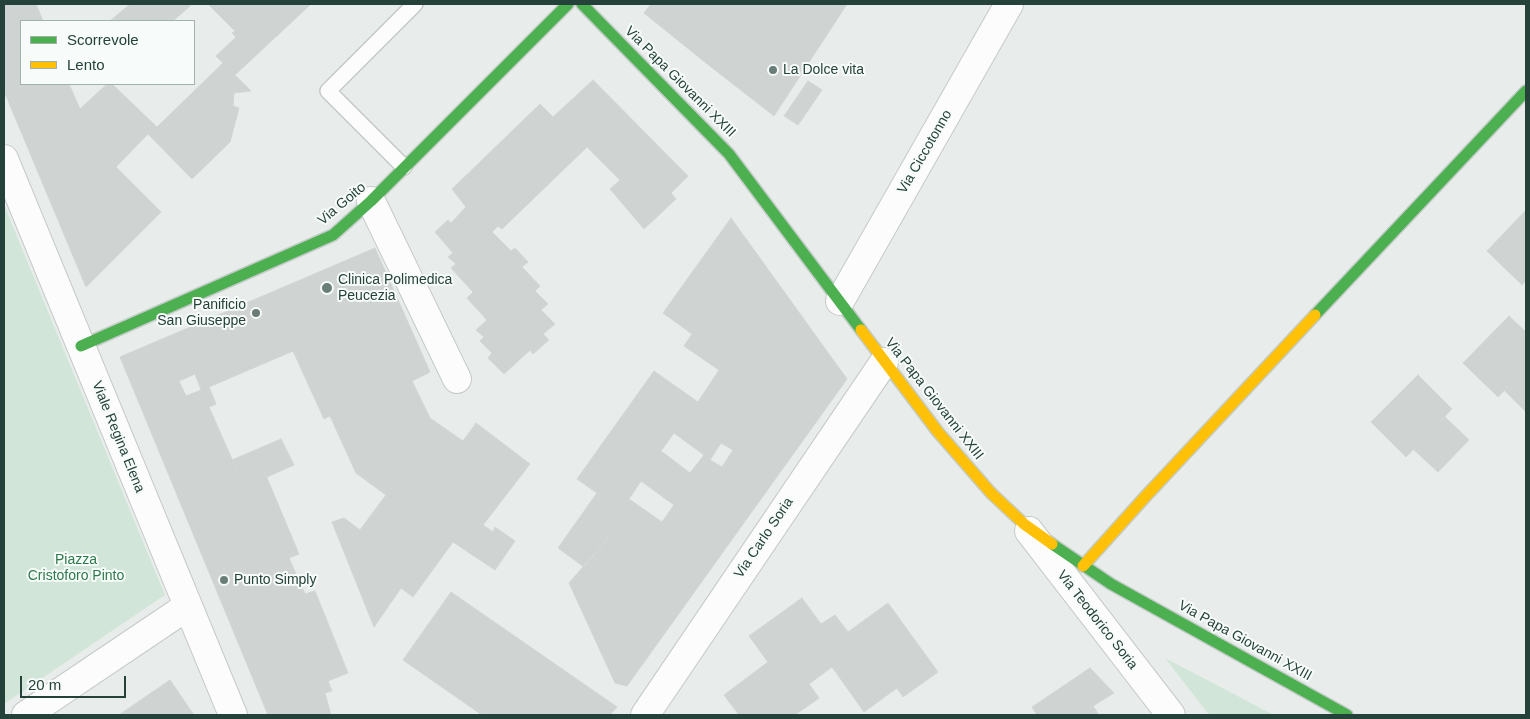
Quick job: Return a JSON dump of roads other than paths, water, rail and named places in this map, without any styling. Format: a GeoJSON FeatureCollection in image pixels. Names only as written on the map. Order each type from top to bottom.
{"type":"FeatureCollection","features":[{"type":"Feature","properties":{"kind":"street","name":"Via Goito"},"geometry":{"type":"LineString","coordinates":[[81,346],[333,234],[371,201],[568,4]]}},
{"type":"Feature","properties":{"kind":"street","name":"Via Papa Giovanni XXIII"},"geometry":{"type":"LineString","coordinates":[[582,4],[729,154],[884,362],[957,455],[991,493],[1024,524],[1111,584],[1347,715]]}},
{"type":"Feature","properties":{"kind":"street","name":"Via Ciccotonno"},"geometry":{"type":"LineString","coordinates":[[840,301],[1009,4]]}},
{"type":"Feature","properties":{"kind":"street"},"geometry":{"type":"LineString","coordinates":[[1083,566],[1159,482],[1526,91]]}},
{"type":"Feature","properties":{"kind":"street","name":"Viale Regina Elena"},"geometry":{"type":"LineString","coordinates":[[4,159],[233,715]]}},
{"type":"Feature","properties":{"kind":"street"},"geometry":{"type":"LineString","coordinates":[[371,201],[456,379]]}},
{"type":"Feature","properties":{"kind":"street","name":"Via Carlo Soria"},"geometry":{"type":"LineString","coordinates":[[645,715],[884,362]]}},
{"type":"Feature","properties":{"kind":"street","name":"Via Teodorico Soria"},"geometry":{"type":"LineString","coordinates":[[1024,524],[1171,715]]}},
{"type":"Feature","properties":{"kind":"street"},"geometry":{"type":"LineString","coordinates":[[26,715],[188,606]]}},
{"type":"Feature","properties":{"kind":"lane"},"geometry":{"type":"LineString","coordinates":[[404,167],[328,91],[415,4]]}},
{"type":"Feature","properties":{"kind":"place","name":"La Dolce vita"},"geometry":{"type":"Point","coordinates":[773,70]}},
{"type":"Feature","properties":{"kind":"place","name":"Clinica Polimedica Peucezia"},"geometry":{"type":"Point","coordinates":[327,288]}},
{"type":"Feature","properties":{"kind":"place","name":"Panificio San Giuseppe"},"geometry":{"type":"Point","coordinates":[256,313]}},
{"type":"Feature","properties":{"kind":"place","name":"Punto Simply"},"geometry":{"type":"Point","coordinates":[224,580]}},
{"type":"Feature","properties":{"kind":"park label","name":"Piazza Cristoforo Pinto"},"geometry":{"type":"Point","coordinates":[76,568]}}]}
